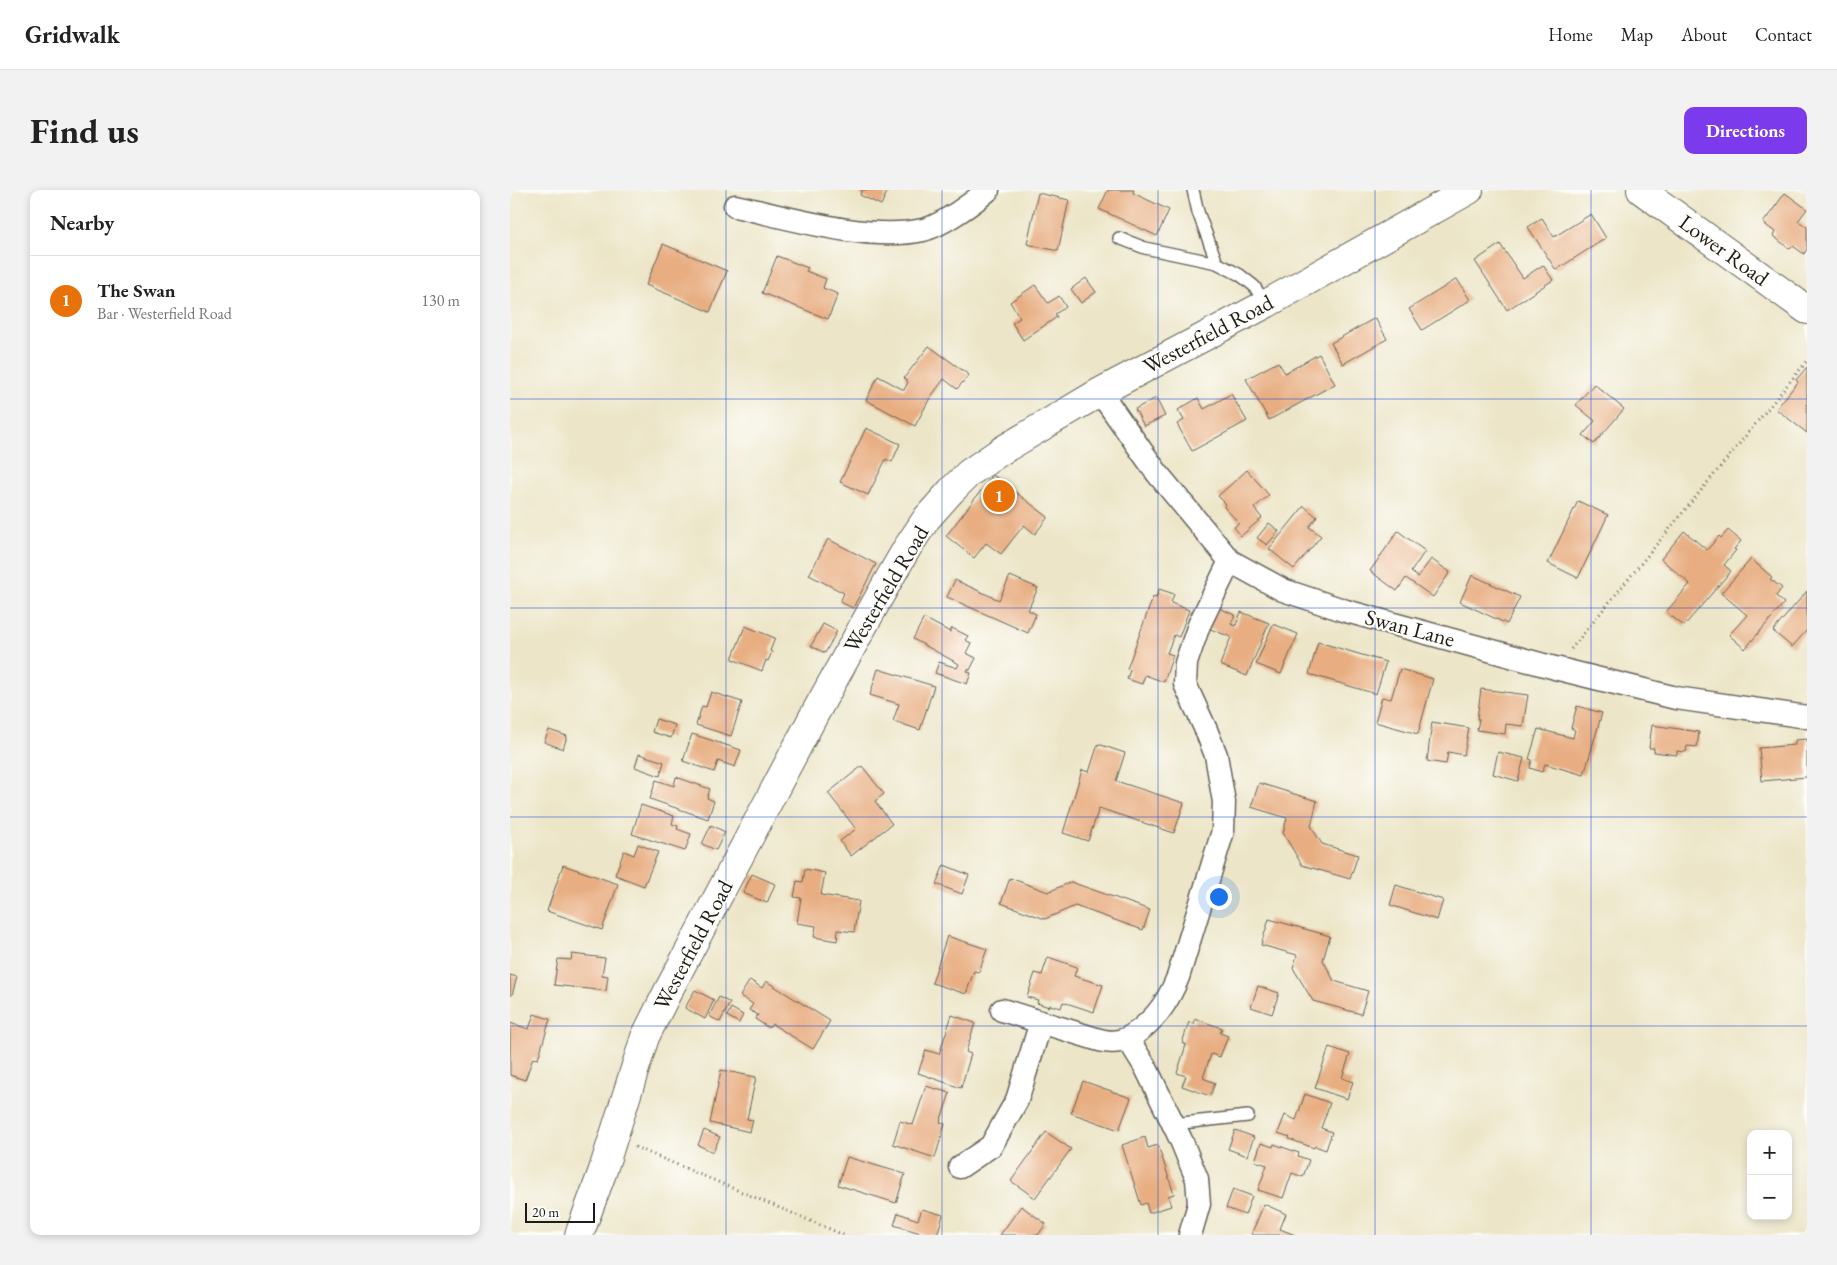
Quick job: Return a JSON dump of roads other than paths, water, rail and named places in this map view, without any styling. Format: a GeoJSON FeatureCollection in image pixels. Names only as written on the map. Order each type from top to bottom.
{"type":"FeatureCollection","features":[{"type":"Feature","properties":{"kind":"main road","name":"Westerfield Road"},"geometry":{"type":"LineString","coordinates":[[579,1235],[613,1138],[645,1037],[813,717],[907,548],[927,518],[951,490],[969,473],[1001,451],[1100,392],[1266,304],[1469,190]]}},
{"type":"Feature","properties":{"kind":"main road","name":"Lower Road"},"geometry":{"type":"LineString","coordinates":[[1641,190],[1807,310]]}},
{"type":"Feature","properties":{"kind":"street"},"geometry":{"type":"LineString","coordinates":[[735,206],[842,229],[895,233],[925,230],[954,215],[988,190]]}},
{"type":"Feature","properties":{"kind":"street","name":"Swan Lane"},"geometry":{"type":"LineString","coordinates":[[1100,392],[1157,473],[1230,561],[1283,590],[1346,611],[1555,668],[1676,698],[1807,717]]}},
{"type":"Feature","properties":{"kind":"street"},"geometry":{"type":"LineString","coordinates":[[1002,1010],[1108,1042],[1118,1042],[1128,1039],[1154,1019],[1164,1007],[1178,977],[1223,831],[1224,802],[1216,755],[1186,684],[1186,663],[1199,624],[1230,561]]}},
{"type":"Feature","properties":{"kind":"street"},"geometry":{"type":"LineString","coordinates":[[960,1167],[991,1146],[1016,1100],[1041,1022]]}},
{"type":"Feature","properties":{"kind":"street"},"geometry":{"type":"LineString","coordinates":[[1128,1039],[1146,1068],[1197,1179],[1199,1204],[1190,1235]]}},
{"type":"Feature","properties":{"kind":"lane"},"geometry":{"type":"LineString","coordinates":[[1193,190],[1198,212],[1216,264]]}},
{"type":"Feature","properties":{"kind":"lane"},"geometry":{"type":"LineString","coordinates":[[1119,238],[1145,248],[1216,264],[1240,275],[1254,286],[1266,304]]}},
{"type":"Feature","properties":{"kind":"lane"},"geometry":{"type":"LineString","coordinates":[[1173,1124],[1248,1116]]}},
{"type":"Feature","properties":{"kind":"place","name":"The Swan"},"geometry":{"type":"Point","coordinates":[999,496]}}]}
